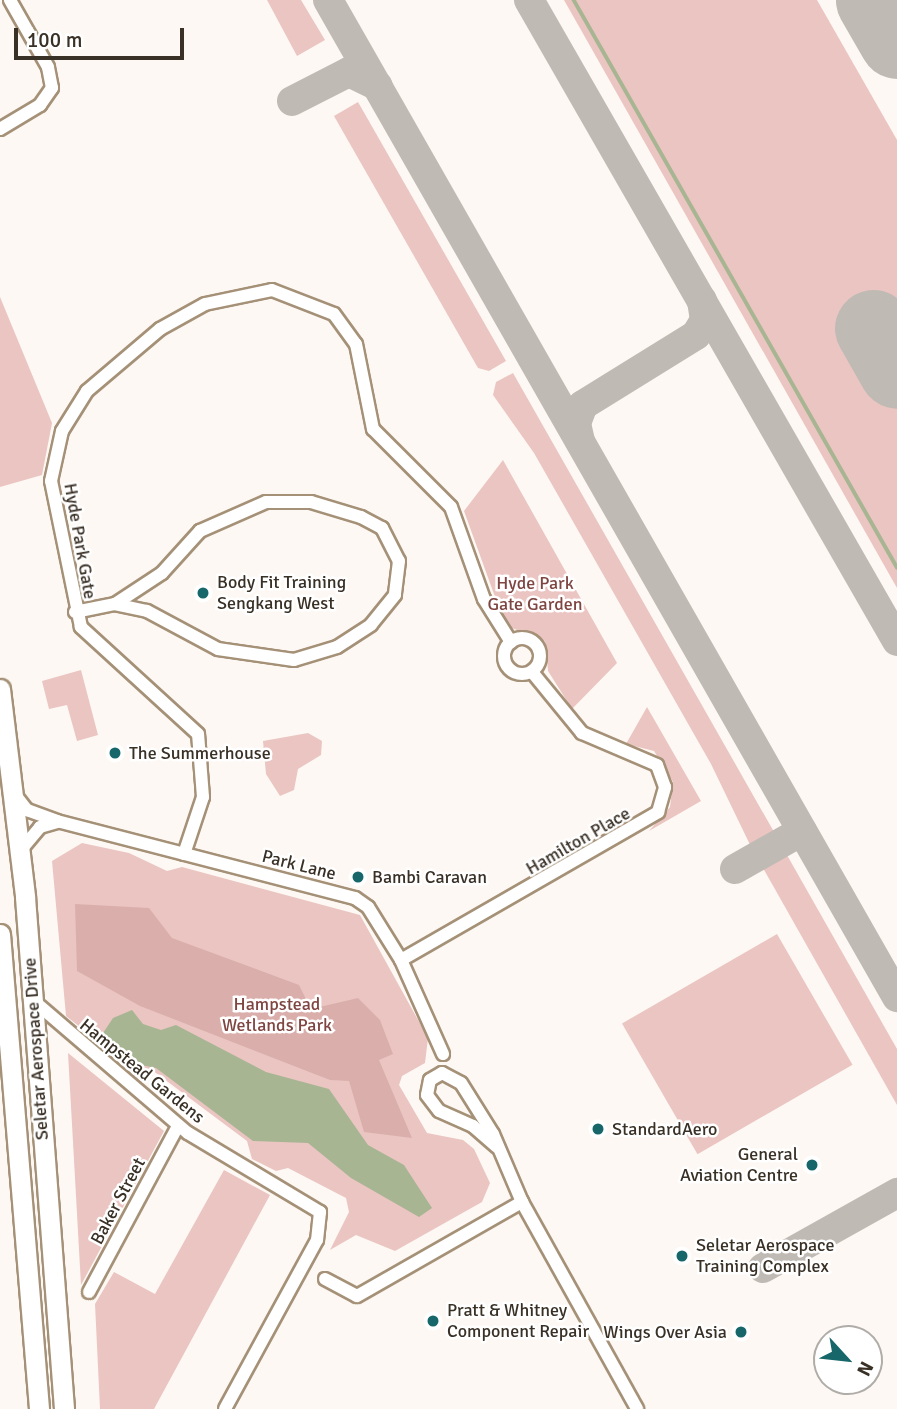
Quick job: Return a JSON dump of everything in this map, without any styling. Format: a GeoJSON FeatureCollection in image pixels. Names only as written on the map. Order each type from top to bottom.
{"type":"FeatureCollection","features":[{"type":"Feature","properties":{"kind":"street"},"geometry":{"type":"LineString","coordinates":[[0,129],[40,105],[52,88],[48,67],[10,0]]}},
{"type":"Feature","properties":{"kind":"street","name":"Hyde Park Gate"},"geometry":{"type":"LineString","coordinates":[[184,854],[203,797],[198,734],[90,636],[75,612],[51,481],[74,409],[106,371],[160,329],[205,304],[272,290],[313,301],[347,329],[360,359],[373,429],[391,454],[451,508],[484,599],[511,642]]}},
{"type":"Feature","properties":{"kind":"street"},"geometry":{"type":"LineString","coordinates":[[75,612],[115,604],[146,586],[217,520],[282,500],[361,517],[382,528],[399,561],[395,595],[371,625],[308,657],[276,660],[218,649],[147,611],[115,604]]}},
{"type":"Feature","properties":{"kind":"street"},"geometry":{"type":"LineString","coordinates":[[146,586],[141,600],[147,611]]}},
{"type":"Feature","properties":{"kind":"street"},"geometry":{"type":"LineString","coordinates":[[511,642],[528,639],[537,646],[539,663],[532,672]]}},
{"type":"Feature","properties":{"kind":"street","name":"Hamilton Place"},"geometry":{"type":"LineString","coordinates":[[401,960],[658,812],[665,787],[657,765],[582,733],[532,672],[515,673],[506,665],[511,642]]}},
{"type":"Feature","properties":{"kind":"street","name":"Seletar Aerospace Drive"},"geometry":{"type":"LineString","coordinates":[[0,690],[16,796],[63,1406]]}},
{"type":"Feature","properties":{"kind":"street","name":"Park Lane"},"geometry":{"type":"LineString","coordinates":[[16,796],[27,810],[57,821],[348,895],[368,907],[401,960],[443,1054]]}},
{"type":"Feature","properties":{"kind":"street"},"geometry":{"type":"LineString","coordinates":[[20,851],[40,827],[57,821]]}},
{"type":"Feature","properties":{"kind":"street","name":"Seletar Aerospace Drive"},"geometry":{"type":"LineString","coordinates":[[0,934],[38,1409]]}},
{"type":"Feature","properties":{"kind":"street","name":"Hampstead Gardens"},"geometry":{"type":"LineString","coordinates":[[33,999],[178,1126],[316,1206],[321,1225],[298,1275],[225,1409]]}},
{"type":"Feature","properties":{"kind":"street"},"geometry":{"type":"LineString","coordinates":[[497,1147],[473,1126],[439,1111],[427,1095],[430,1080],[442,1073],[461,1083],[497,1147],[522,1202],[637,1409]]}},
{"type":"Feature","properties":{"kind":"street","name":"Baker Street"},"geometry":{"type":"LineString","coordinates":[[89,1292],[178,1126]]}},
{"type":"Feature","properties":{"kind":"street"},"geometry":{"type":"LineString","coordinates":[[325,1279],[357,1296],[522,1202]]}},
{"type":"Feature","properties":{"kind":"green space"},"geometry":{"type":"Polygon","coordinates":[[[267,0],[301,0],[325,40],[297,56],[267,0]]]}},
{"type":"Feature","properties":{"kind":"green space"},"geometry":{"type":"Polygon","coordinates":[[[564,0],[817,0],[897,140],[897,588],[564,0]]]}},
{"type":"Feature","properties":{"kind":"green space"},"geometry":{"type":"Polygon","coordinates":[[[358,102],[506,361],[489,371],[478,368],[334,116],[358,102]]]}},
{"type":"Feature","properties":{"kind":"green space"},"geometry":{"type":"Polygon","coordinates":[[[0,297],[52,423],[42,475],[0,487],[0,297]]]}},
{"type":"Feature","properties":{"kind":"green space"},"geometry":{"type":"Polygon","coordinates":[[[513,373],[778,839],[754,853],[711,764],[534,453],[493,395],[496,382],[513,373]]]}},
{"type":"Feature","properties":{"kind":"green space","name":"Hyde Park Gate Garden"},"geometry":{"type":"Polygon","coordinates":[[[503,460],[617,663],[572,709],[548,671],[545,641],[512,628],[499,608],[464,511],[503,460]]]}},
{"type":"Feature","properties":{"kind":"green space"},"geometry":{"type":"Polygon","coordinates":[[[81,670],[98,735],[77,741],[67,705],[49,709],[42,681],[81,670]]]}},
{"type":"Feature","properties":{"kind":"green space"},"geometry":{"type":"Polygon","coordinates":[[[647,707],[701,801],[649,831],[670,807],[673,782],[654,751],[626,744],[647,707]]]}},
{"type":"Feature","properties":{"kind":"green space"},"geometry":{"type":"Polygon","coordinates":[[[308,733],[322,741],[321,755],[298,769],[294,790],[280,796],[266,774],[263,741],[308,733]]]}},
{"type":"Feature","properties":{"kind":"green space","name":"Hampstead Wetlands Park"},"geometry":{"type":"Polygon","coordinates":[[[82,843],[129,853],[167,871],[182,867],[360,915],[428,1038],[425,1063],[402,1076],[399,1085],[427,1133],[463,1140],[474,1149],[490,1183],[482,1202],[395,1251],[356,1235],[330,1250],[349,1212],[346,1198],[288,1168],[276,1171],[252,1159],[247,1141],[152,1070],[129,1066],[66,1016],[52,861],[82,843]]]}},
{"type":"Feature","properties":{"kind":"green space"},"geometry":{"type":"Polygon","coordinates":[[[783,848],[897,1049],[897,1105],[759,861],[783,848]]]}},
{"type":"Feature","properties":{"kind":"green space"},"geometry":{"type":"Polygon","coordinates":[[[75,904],[149,908],[172,938],[299,985],[311,1009],[358,998],[380,1020],[393,1054],[379,1060],[412,1138],[364,1132],[349,1081],[330,1080],[140,1006],[77,971],[75,904]]]}},
{"type":"Feature","properties":{"kind":"green space"},"geometry":{"type":"Polygon","coordinates":[[[777,934],[852,1065],[697,1154],[622,1023],[777,934]]]}},
{"type":"Feature","properties":{"kind":"green space"},"geometry":{"type":"Polygon","coordinates":[[[68,1053],[164,1131],[81,1285],[68,1053]]]}},
{"type":"Feature","properties":{"kind":"green space"},"geometry":{"type":"Polygon","coordinates":[[[224,1170],[270,1195],[154,1409],[100,1409],[95,1304],[114,1272],[155,1294],[224,1170]]]}},
{"type":"Feature","properties":{"kind":"shaded area"},"geometry":{"type":"Polygon","coordinates":[[[132,1010],[143,1024],[161,1030],[176,1025],[266,1072],[329,1089],[368,1145],[404,1165],[432,1208],[419,1217],[351,1178],[308,1143],[253,1141],[156,1068],[131,1063],[101,1036],[113,1018],[132,1010]]]}},
{"type":"Feature","properties":{"kind":"waterway"},"geometry":{"type":"LineString","coordinates":[[574,0],[897,567]]}},
{"type":"Feature","properties":{"kind":"taxiway"},"geometry":{"type":"LineString","coordinates":[[328,0],[897,997]]}},
{"type":"Feature","properties":{"kind":"taxiway"},"geometry":{"type":"LineString","coordinates":[[529,0],[897,641]]}},
{"type":"Feature","properties":{"kind":"taxiway"},"geometry":{"type":"LineString","coordinates":[[292,101],[349,72],[378,86]]}},
{"type":"Feature","properties":{"kind":"taxiway"},"geometry":{"type":"LineString","coordinates":[[580,441],[576,423],[583,405],[696,335],[705,320],[702,300]]}},
{"type":"Feature","properties":{"kind":"taxiway"},"geometry":{"type":"LineString","coordinates":[[735,869],[802,831]]}},
{"type":"Feature","properties":{"kind":"taxiway"},"geometry":{"type":"LineString","coordinates":[[763,1268],[897,1193]]}},
{"type":"Feature","properties":{"kind":"runway"},"geometry":{"type":"LineString","coordinates":[[874,0],[897,40]]}},
{"type":"Feature","properties":{"kind":"runway"},"geometry":{"type":"LineString","coordinates":[[873,328],[897,370]]}},
{"type":"Feature","properties":{"kind":"place","name":"Body Fit Training Sengkang West"},"geometry":{"type":"Point","coordinates":[203,593]}},
{"type":"Feature","properties":{"kind":"place","name":"The Summerhouse"},"geometry":{"type":"Point","coordinates":[115,753]}},
{"type":"Feature","properties":{"kind":"place","name":"Bambi Caravan"},"geometry":{"type":"Point","coordinates":[358,877]}},
{"type":"Feature","properties":{"kind":"place","name":"StandardAero"},"geometry":{"type":"Point","coordinates":[598,1129]}},
{"type":"Feature","properties":{"kind":"place","name":"General Aviation Centre"},"geometry":{"type":"Point","coordinates":[812,1165]}},
{"type":"Feature","properties":{"kind":"place","name":"Seletar Aerospace Training Complex"},"geometry":{"type":"Point","coordinates":[682,1256]}},
{"type":"Feature","properties":{"kind":"place","name":"Pratt & Whitney Component Repair"},"geometry":{"type":"Point","coordinates":[433,1321]}},
{"type":"Feature","properties":{"kind":"place","name":"Wings Over Asia"},"geometry":{"type":"Point","coordinates":[741,1332]}}]}
